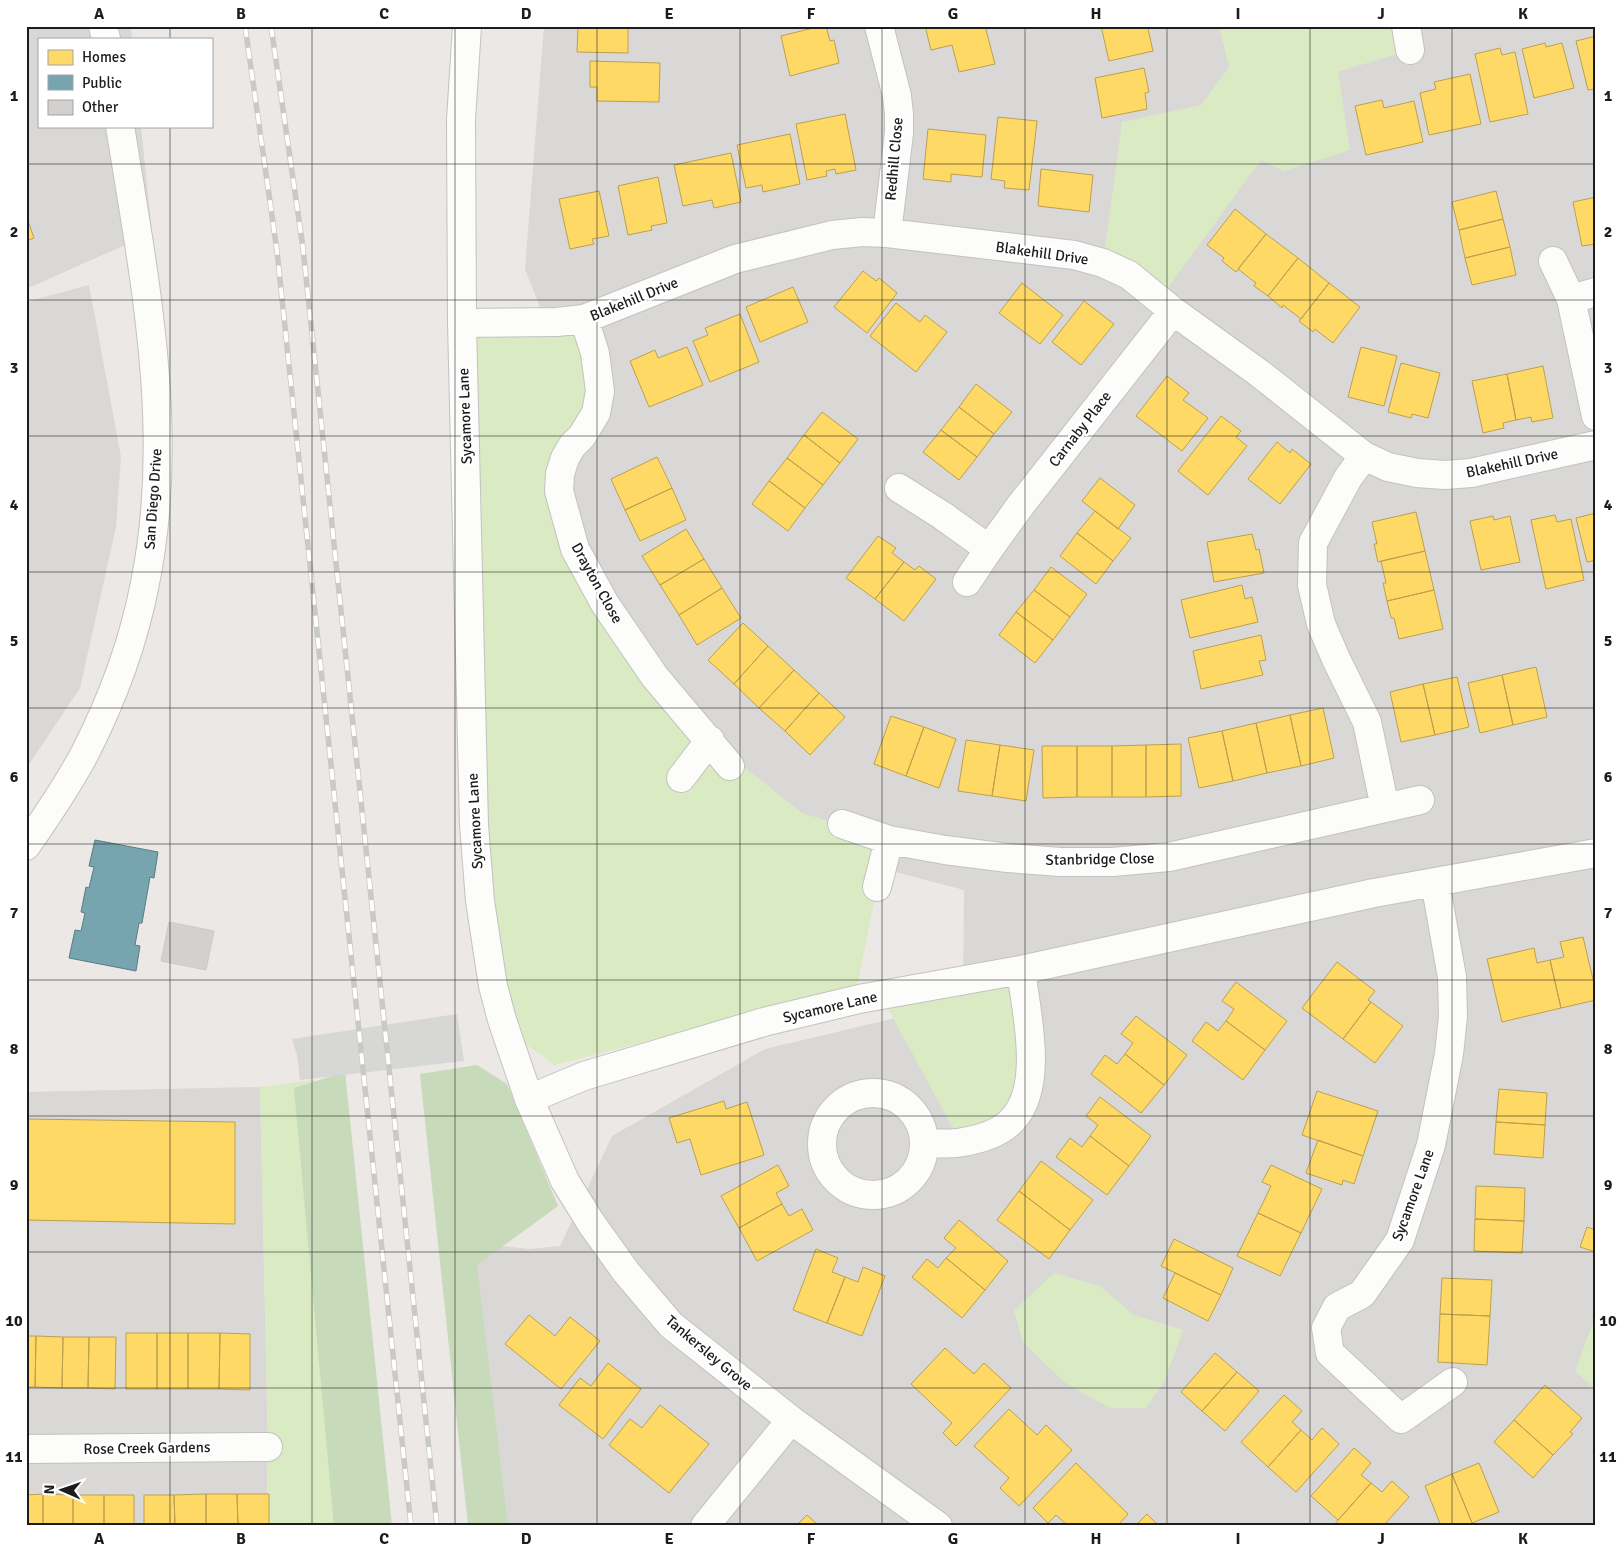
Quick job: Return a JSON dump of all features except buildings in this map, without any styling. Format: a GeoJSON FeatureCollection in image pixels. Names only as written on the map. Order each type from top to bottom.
{"type":"FeatureCollection","features":[{"type":"Feature","properties":{"kind":"street","name":"Sycamore Lane"},"geometry":{"type":"LineString","coordinates":[[466,26],[461,120],[462,323],[474,825],[480,901],[493,986],[502,1020],[529,1099],[584,1076],[764,1022],[859,999],[1021,970],[1365,895],[1596,852]]}},
{"type":"Feature","properties":{"kind":"street","name":"Redhill Close"},"geometry":{"type":"LineString","coordinates":[[879,26],[897,96],[899,114],[899,133],[887,233]]}},
{"type":"Feature","properties":{"kind":"street","name":"San Diego Drive"},"geometry":{"type":"LineString","coordinates":[[26,846],[47,816],[84,754],[108,703],[128,647],[145,584],[154,528],[158,468],[157,404],[150,323],[120,128]]}},
{"type":"Feature","properties":{"kind":"street","name":"Blakehill Drive"},"geometry":{"type":"LineString","coordinates":[[462,323],[557,322],[584,319],[735,259],[832,235],[862,232],[887,233],[1074,255],[1096,261],[1129,275],[1173,311],[1259,373],[1364,456],[1388,467],[1417,473],[1471,473],[1596,445]]}},
{"type":"Feature","properties":{"kind":"street"},"geometry":{"type":"LineString","coordinates":[[1553,261],[1584,295],[1596,416]]}},
{"type":"Feature","properties":{"kind":"street","name":"Carnaby Place"},"geometry":{"type":"LineString","coordinates":[[967,582],[1020,506],[1173,311]]}},
{"type":"Feature","properties":{"kind":"street","name":"Drayton Close"},"geometry":{"type":"LineString","coordinates":[[584,319],[595,353],[600,391],[596,413],[590,424],[568,452],[560,474],[559,492],[575,550],[605,604],[655,677],[730,766]]}},
{"type":"Feature","properties":{"kind":"street"},"geometry":{"type":"LineString","coordinates":[[1364,456],[1348,478],[1314,543],[1312,585],[1321,624],[1367,722],[1385,808]]}},
{"type":"Feature","properties":{"kind":"street"},"geometry":{"type":"LineString","coordinates":[[899,488],[943,516],[989,549]]}},
{"type":"Feature","properties":{"kind":"street"},"geometry":{"type":"LineString","coordinates":[[681,778],[710,740]]}},
{"type":"Feature","properties":{"kind":"street","name":"Stanbridge Close"},"geometry":{"type":"LineString","coordinates":[[842,824],[889,840],[945,850],[1060,862],[1112,862],[1169,857],[1420,800]]}},
{"type":"Feature","properties":{"kind":"street"},"geometry":{"type":"LineString","coordinates":[[877,887],[889,840]]}},
{"type":"Feature","properties":{"kind":"street","name":"Sycamore Lane"},"geometry":{"type":"LineString","coordinates":[[1435,882],[1452,977],[1453,1016],[1449,1054],[1432,1145],[1400,1240],[1362,1294],[1337,1307],[1326,1328],[1330,1353],[1402,1419],[1453,1382]]}},
{"type":"Feature","properties":{"kind":"street"},"geometry":{"type":"LineString","coordinates":[[925,1144],[961,1143],[1000,1130],[1014,1119],[1024,1103],[1030,1085],[1031,1062],[1021,970]]}},
{"type":"Feature","properties":{"kind":"street","name":"Tankersley Grove"},"geometry":{"type":"LineString","coordinates":[[529,1099],[565,1182],[626,1272],[671,1324],[791,1420],[938,1526]]}},
{"type":"Feature","properties":{"kind":"street"},"geometry":{"type":"LineString","coordinates":[[705,1526],[791,1420]]}},
{"type":"Feature","properties":{"kind":"street","name":"Rose Creek Gardens"},"geometry":{"type":"LineString","coordinates":[[26,1449],[268,1447]]}},
{"type":"Feature","properties":{"kind":"shaded area"},"geometry":{"type":"Polygon","coordinates":[[[26,26],[131,26],[132,38],[38,38],[38,128],[141,128],[152,233],[26,289],[26,26]]]}},
{"type":"Feature","properties":{"kind":"shaded area"},"geometry":{"type":"Polygon","coordinates":[[[544,26],[1596,26],[1596,1526],[500,1526],[463,1242],[529,1249],[560,1246],[612,1136],[765,1049],[963,1002],[964,890],[774,840],[595,634],[558,430],[570,383],[525,269],[544,26]]]}},
{"type":"Feature","properties":{"kind":"shaded area"},"geometry":{"type":"Polygon","coordinates":[[[89,285],[121,457],[116,527],[80,688],[26,769],[26,302],[89,285]]]}},
{"type":"Feature","properties":{"kind":"shaded area"},"geometry":{"type":"Polygon","coordinates":[[[260,1087],[268,1447],[266,1526],[26,1526],[26,1092],[260,1087]]]}},
{"type":"Feature","properties":{"kind":"green space"},"geometry":{"type":"Polygon","coordinates":[[[1219,26],[1406,26],[1410,50],[1338,72],[1350,150],[1284,171],[1261,160],[1159,300],[1103,263],[1122,122],[1201,105],[1229,67],[1219,26]]]}},
{"type":"Feature","properties":{"kind":"green space"},"geometry":{"type":"Polygon","coordinates":[[[584,319],[598,371],[560,474],[605,604],[710,740],[802,813],[889,840],[877,887],[857,987],[554,1065],[519,1039],[493,986],[462,323],[584,319]]]}},
{"type":"Feature","properties":{"kind":"green space"},"geometry":{"type":"Polygon","coordinates":[[[1017,986],[1024,1103],[961,1143],[887,1007],[1017,986]]]}},
{"type":"Feature","properties":{"kind":"green space"},"geometry":{"type":"Polygon","coordinates":[[[477,1065],[507,1084],[558,1206],[477,1265],[508,1526],[468,1526],[420,1074],[477,1065]]]}},
{"type":"Feature","properties":{"kind":"green space"},"geometry":{"type":"Polygon","coordinates":[[[345,1072],[392,1526],[334,1526],[294,1088],[345,1072]]]}},
{"type":"Feature","properties":{"kind":"green space"},"geometry":{"type":"Polygon","coordinates":[[[314,1080],[342,1526],[266,1526],[268,1447],[260,1087],[314,1080]]]}},
{"type":"Feature","properties":{"kind":"green space"},"geometry":{"type":"Polygon","coordinates":[[[1054,1273],[1100,1286],[1134,1315],[1183,1330],[1165,1380],[1146,1408],[1110,1408],[1064,1382],[1023,1342],[1014,1311],[1054,1273]]]}},
{"type":"Feature","properties":{"kind":"green space"},"geometry":{"type":"Polygon","coordinates":[[[1596,1315],[1596,1390],[1575,1371],[1596,1315]]]}},
{"type":"Feature","properties":{"kind":"pier"},"geometry":{"type":"Polygon","coordinates":[[[457,1014],[464,1061],[300,1080],[297,1055],[292,1039],[457,1014]]]}},
{"type":"Feature","properties":{"kind":"railway"},"geometry":{"type":"LineString","coordinates":[[245,26],[277,251],[411,1526]]}},
{"type":"Feature","properties":{"kind":"railway"},"geometry":{"type":"LineString","coordinates":[[271,26],[303,248],[437,1526]]}}]}
